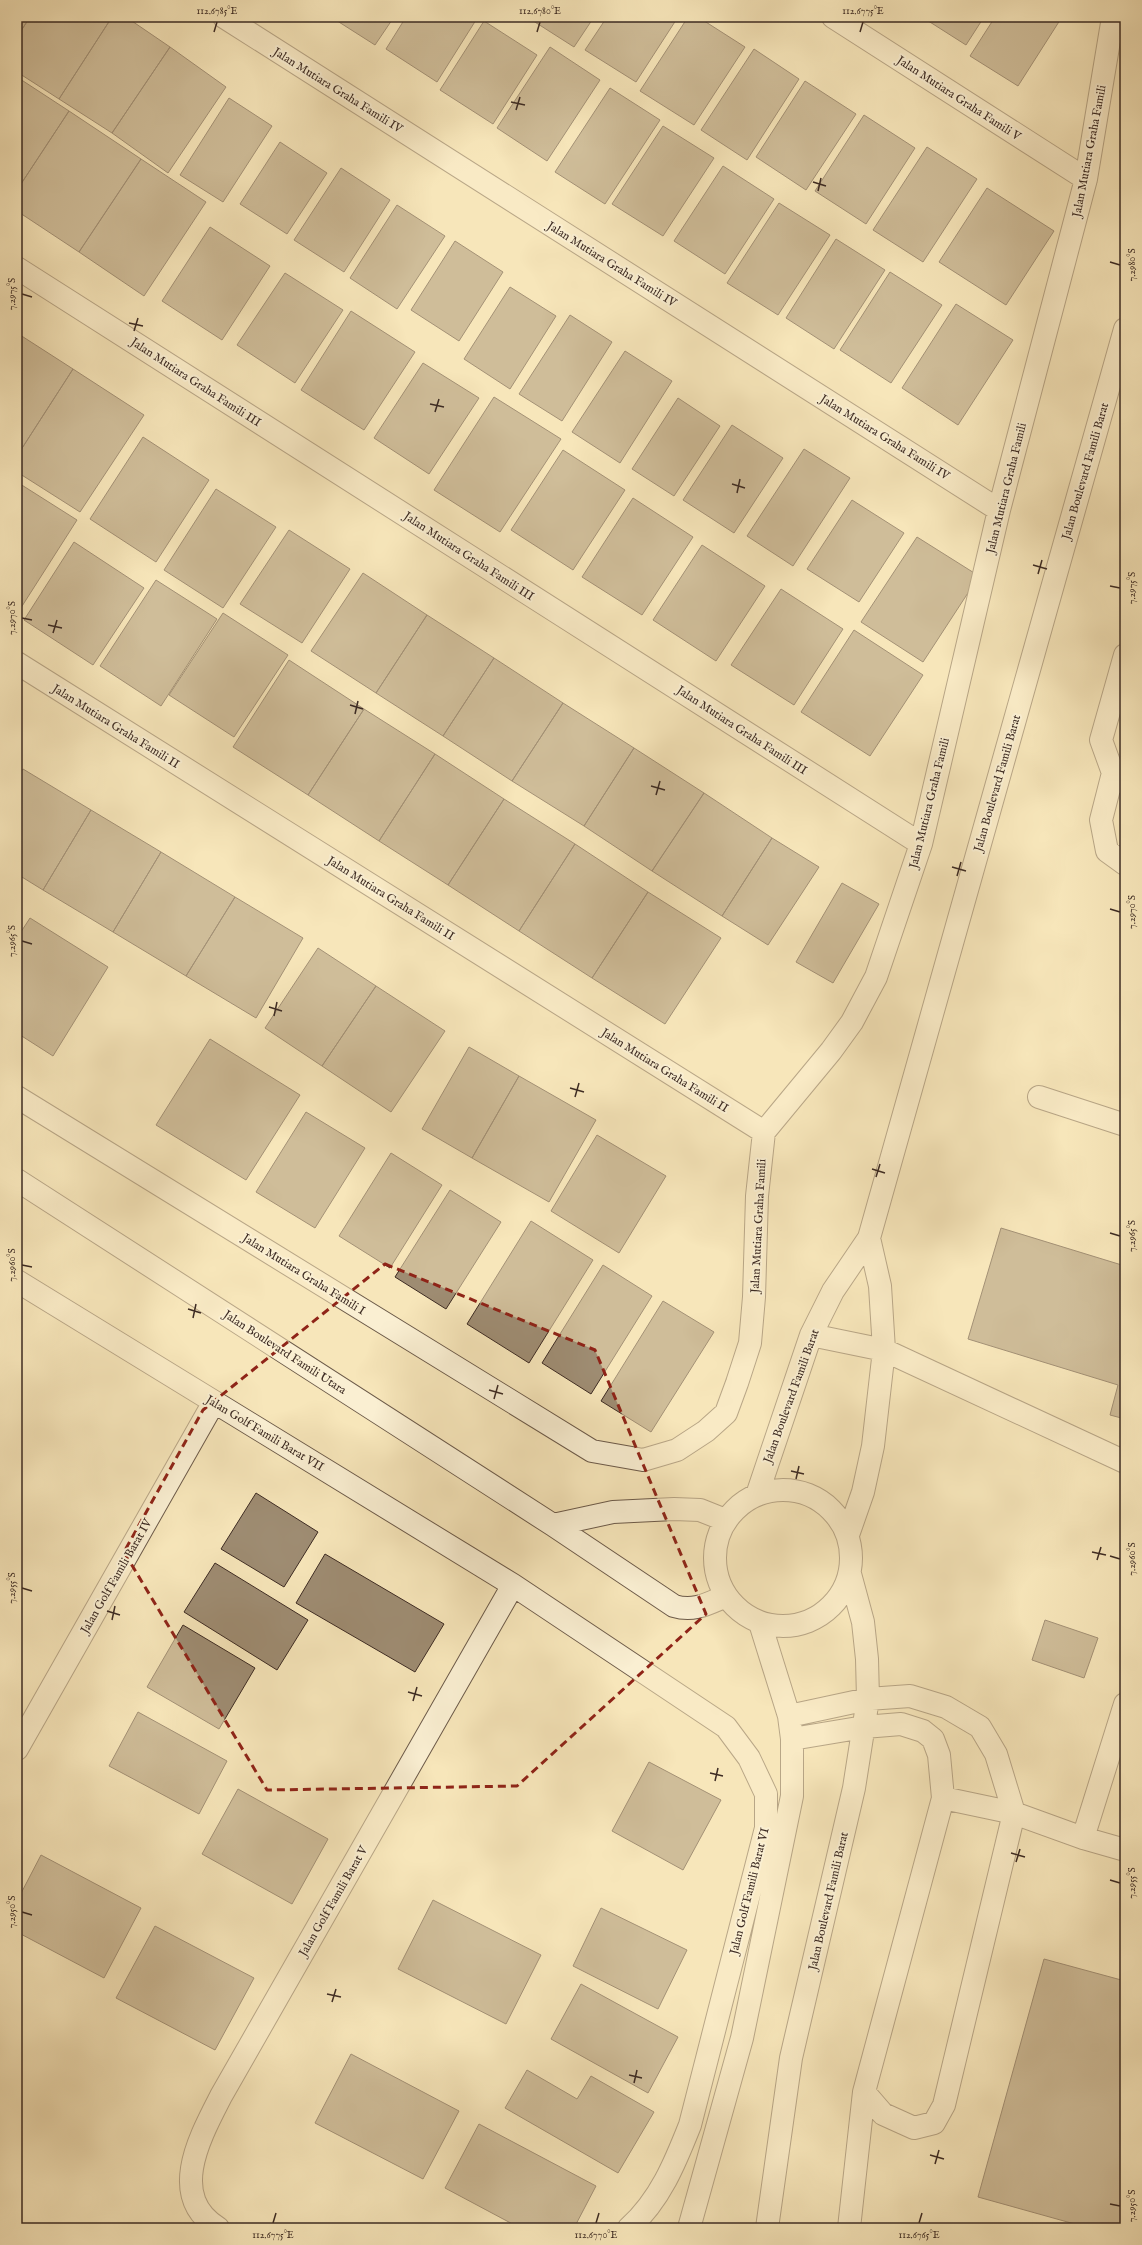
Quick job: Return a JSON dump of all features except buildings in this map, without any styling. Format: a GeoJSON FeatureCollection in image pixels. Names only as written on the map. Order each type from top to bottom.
{"type":"FeatureCollection","features":[{"type":"Feature","properties":{"kind":"street","name":"Jalan Mutiara Graha Famili IV"},"geometry":{"type":"LineString","coordinates":[[224,17],[999,510]]}},
{"type":"Feature","properties":{"kind":"street","name":"Jalan Mutiara Graha Famili V"},"geometry":{"type":"LineString","coordinates":[[833,17],[1086,179]]}},
{"type":"Feature","properties":{"kind":"street","name":"Jalan Mutiara Graha Famili"},"geometry":{"type":"LineString","coordinates":[[592,1451],[643,1460],[677,1450],[706,1431],[726,1413],[750,1343],[754,1297],[757,1196],[764,1132],[831,1051],[852,1022],[876,977],[921,844],[999,510],[1086,179],[1113,17]]}},
{"type":"Feature","properties":{"kind":"street","name":"Jalan Mutiara Graha Famili III"},"geometry":{"type":"LineString","coordinates":[[17,268],[921,844]]}},
{"type":"Feature","properties":{"kind":"street","name":"Jalan Boulevard Famili Barat"},"geometry":{"type":"LineString","coordinates":[[757,1495],[811,1335],[833,1291],[869,1238],[1125,329]]}},
{"type":"Feature","properties":{"kind":"street"},"geometry":{"type":"LineString","coordinates":[[1125,655],[1101,740],[1119,778],[1102,820],[1107,851],[1125,864]]}},
{"type":"Feature","properties":{"kind":"street","name":"Jalan Mutiara Graha Famili II"},"geometry":{"type":"LineString","coordinates":[[17,664],[764,1132]]}},
{"type":"Feature","properties":{"kind":"street","name":"Jalan Mutiara Graha Famili I"},"geometry":{"type":"LineString","coordinates":[[17,1097],[592,1451]]}},
{"type":"Feature","properties":{"kind":"street"},"geometry":{"type":"LineString","coordinates":[[1039,1097],[1125,1125]]}},
{"type":"Feature","properties":{"kind":"street","name":"Jalan Boulevard Famili Utara"},"geometry":{"type":"LineString","coordinates":[[17,1180],[553,1525],[674,1606],[684,1609],[696,1609],[726,1596]]}},
{"type":"Feature","properties":{"kind":"street","name":"Jalan Boulevard Famili Barat"},"geometry":{"type":"LineString","coordinates":[[848,1535],[863,1492],[873,1446],[884,1350],[880,1286],[869,1238]]}},
{"type":"Feature","properties":{"kind":"street","name":"Jalan Golf Famili Barat VII"},"geometry":{"type":"LineString","coordinates":[[17,1281],[513,1585]]}},
{"type":"Feature","properties":{"kind":"street"},"geometry":{"type":"LineString","coordinates":[[811,1335],[884,1350],[1125,1462]]}},
{"type":"Feature","properties":{"kind":"street","name":"Jalan Golf Famili Barat IV"},"geometry":{"type":"LineString","coordinates":[[17,1749],[214,1402]]}},
{"type":"Feature","properties":{"kind":"street"},"geometry":{"type":"LineString","coordinates":[[784,1489],[811,1495],[834,1511],[848,1535],[852,1554],[850,1574],[843,1591],[828,1610],[808,1622],[785,1626],[760,1623],[741,1612],[726,1596],[718,1578],[714,1558],[717,1538],[725,1520],[739,1505],[757,1495],[784,1489]]}},
{"type":"Feature","properties":{"kind":"street"},"geometry":{"type":"LineString","coordinates":[[553,1525],[613,1512],[674,1509],[700,1510],[725,1520]]}},
{"type":"Feature","properties":{"kind":"street","name":"Jalan Boulevard Famili Barat"},"geometry":{"type":"LineString","coordinates":[[767,2228],[790,2058],[854,1788],[868,1699],[863,1622],[850,1574]]}},
{"type":"Feature","properties":{"kind":"street","name":"Jalan Golf Famili Barat V"},"geometry":{"type":"LineString","coordinates":[[214,2226],[192,2200],[190,2176],[202,2132],[221,2096],[513,1585]]}},
{"type":"Feature","properties":{"kind":"street","name":"Jalan Golf Famili Barat VI"},"geometry":{"type":"LineString","coordinates":[[513,1585],[726,1727],[749,1758],[766,1794],[766,1828],[690,2125],[673,2169],[646,2213],[629,2228]]}},
{"type":"Feature","properties":{"kind":"street"},"geometry":{"type":"LineString","coordinates":[[689,2228],[742,2038],[792,1796],[792,1739],[789,1716],[760,1623]]}},
{"type":"Feature","properties":{"kind":"street"},"geometry":{"type":"LineString","coordinates":[[789,1716],[868,1699],[910,1696],[946,1707],[980,1727],[996,1754],[1014,1813],[944,2105],[934,2123],[914,2128],[883,2114],[864,2092]]}},
{"type":"Feature","properties":{"kind":"street"},"geometry":{"type":"LineString","coordinates":[[1083,1838],[1125,1704]]}},
{"type":"Feature","properties":{"kind":"street"},"geometry":{"type":"LineString","coordinates":[[792,1739],[864,1727],[901,1724],[923,1731],[933,1739],[939,1755],[943,1798],[864,2092],[850,2228]]}},
{"type":"Feature","properties":{"kind":"street"},"geometry":{"type":"LineString","coordinates":[[943,1798],[1014,1813],[1083,1838],[1125,1850]]}},
{"type":"Feature","properties":{"kind":"highlighted area"},"geometry":{"type":"Polygon","coordinates":[[[385,1264],[595,1350],[706,1614],[517,1786],[267,1790],[124,1552],[203,1410],[385,1264]]]}}]}
